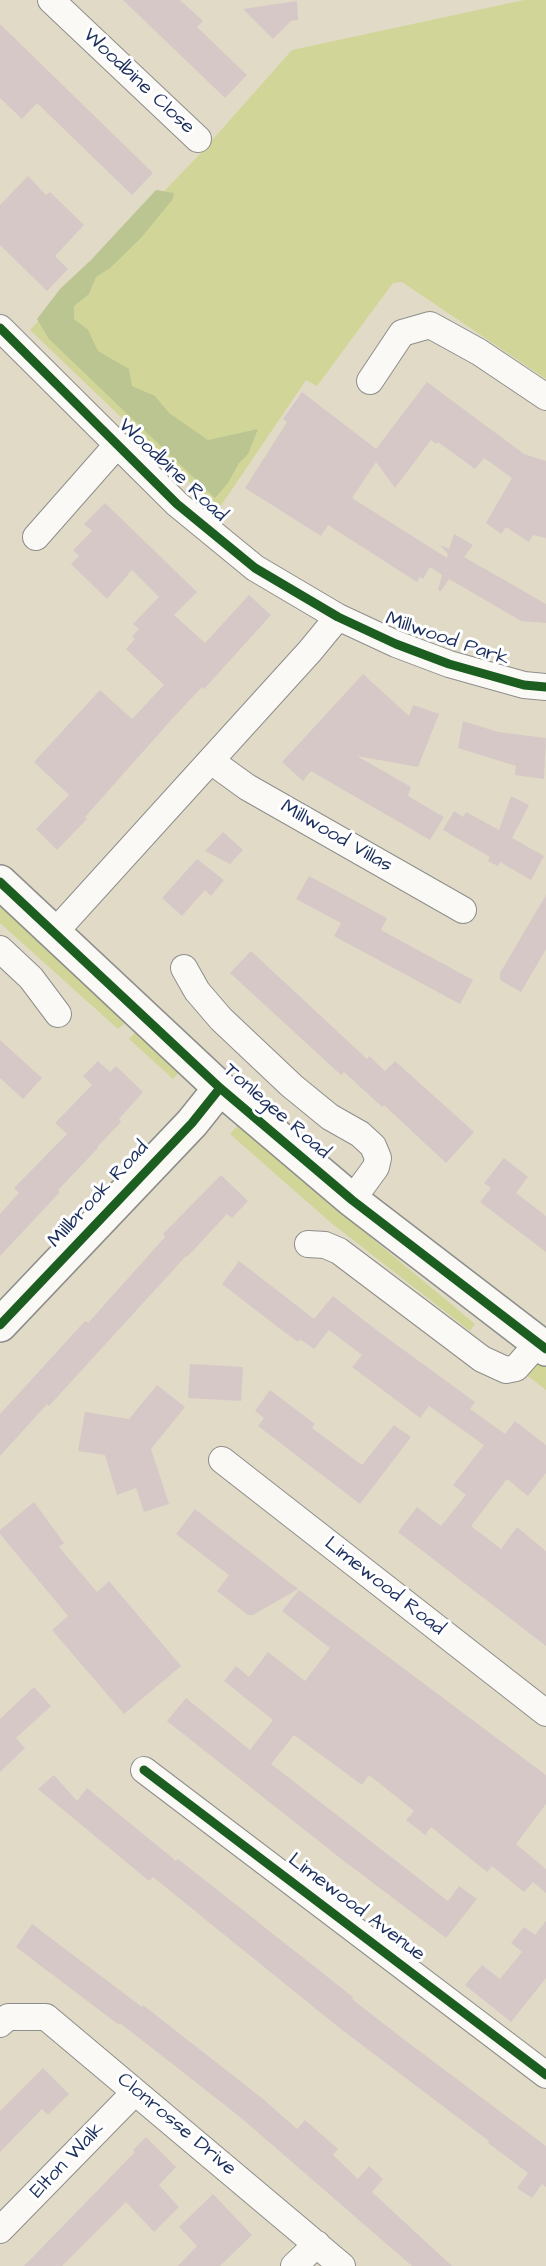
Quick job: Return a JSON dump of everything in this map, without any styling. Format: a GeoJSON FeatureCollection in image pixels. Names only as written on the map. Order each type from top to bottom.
{"type":"FeatureCollection","features":[{"type":"Feature","properties":{"kind":"main road","name":"Tonlegee Road"},"geometry":{"type":"LineString","coordinates":[[0,882],[220,1088],[352,1200],[542,1346]]}},
{"type":"Feature","properties":{"kind":"main road","name":"Millbrook Road"},"geometry":{"type":"LineString","coordinates":[[0,1325],[192,1123],[220,1088]]}},
{"type":"Feature","properties":{"kind":"street","name":"Woodbine Close"},"geometry":{"type":"LineString","coordinates":[[51,0],[198,139]]}},
{"type":"Feature","properties":{"kind":"street"},"geometry":{"type":"LineString","coordinates":[[370,381],[402,333],[430,325],[471,346],[546,397]]}},
{"type":"Feature","properties":{"kind":"street","name":"Woodbine Road"},"geometry":{"type":"LineString","coordinates":[[0,328],[177,504],[255,567],[338,617]]}},
{"type":"Feature","properties":{"kind":"street"},"geometry":{"type":"LineString","coordinates":[[36,537],[117,445]]}},
{"type":"Feature","properties":{"kind":"street"},"geometry":{"type":"LineString","coordinates":[[56,932],[338,617]]}},
{"type":"Feature","properties":{"kind":"street","name":"Millwood Park"},"geometry":{"type":"LineString","coordinates":[[338,617],[449,664],[525,686],[546,687]]}},
{"type":"Feature","properties":{"kind":"street","name":"Millwood Villas"},"geometry":{"type":"LineString","coordinates":[[211,761],[247,787],[463,910]]}},
{"type":"Feature","properties":{"kind":"street"},"geometry":{"type":"LineString","coordinates":[[0,949],[31,978],[58,1014]]}},
{"type":"Feature","properties":{"kind":"street","name":"Tonlegee Road"},"geometry":{"type":"LineString","coordinates":[[184,968],[197,991],[221,1019],[292,1086],[330,1117],[360,1134],[373,1146],[378,1158],[376,1167],[352,1200]]}},
{"type":"Feature","properties":{"kind":"street","name":"Tonlegee Road"},"geometry":{"type":"LineString","coordinates":[[308,1244],[326,1245],[339,1251],[482,1359],[506,1370],[516,1368],[542,1346]]}},
{"type":"Feature","properties":{"kind":"street","name":"Limewood Road"},"geometry":{"type":"LineString","coordinates":[[222,1460],[546,1713]]}},
{"type":"Feature","properties":{"kind":"street","name":"Limewood Avenue"},"geometry":{"type":"LineString","coordinates":[[144,1770],[545,2071]]}},
{"type":"Feature","properties":{"kind":"street","name":"Clonrosse Drive"},"geometry":{"type":"LineString","coordinates":[[0,2024],[8,2017],[46,2017],[342,2266]]}},
{"type":"Feature","properties":{"kind":"street","name":"Elton Walk"},"geometry":{"type":"LineString","coordinates":[[0,2230],[135,2092]]}},
{"type":"Feature","properties":{"kind":"street"},"geometry":{"type":"LineString","coordinates":[[294,2266],[317,2244]]}},
{"type":"Feature","properties":{"kind":"green space"},"geometry":{"type":"Polygon","coordinates":[[[524,0],[546,0],[546,379],[402,282],[393,283],[317,386],[306,380],[218,510],[30,330],[198,156],[292,50],[524,0]]]}},
{"type":"Feature","properties":{"kind":"green space"},"geometry":{"type":"Polygon","coordinates":[[[156,190],[174,193],[173,199],[140,239],[110,268],[96,277],[89,294],[74,306],[74,319],[88,330],[98,351],[129,369],[132,386],[155,396],[169,413],[208,440],[258,429],[248,454],[239,463],[228,483],[215,498],[49,339],[37,319],[60,289],[91,260],[156,190]]]}},
{"type":"Feature","properties":{"kind":"green space"},"geometry":{"type":"Polygon","coordinates":[[[0,902],[128,1021],[118,1029],[0,923],[0,902]]]}},
{"type":"Feature","properties":{"kind":"green space"},"geometry":{"type":"Polygon","coordinates":[[[146,1020],[190,1060],[173,1079],[129,1039],[146,1020]]]}},
{"type":"Feature","properties":{"kind":"green space"},"geometry":{"type":"Polygon","coordinates":[[[237,1126],[475,1324],[470,1331],[330,1222],[230,1134],[237,1126]]]}},
{"type":"Feature","properties":{"kind":"green space"},"geometry":{"type":"Polygon","coordinates":[[[546,1350],[546,1390],[511,1363],[546,1350]]]}},
{"type":"Feature","properties":{"kind":"building"},"geometry":{"type":"Polygon","coordinates":[[[123,0],[180,0],[203,21],[197,27],[247,75],[225,98],[123,0]]]}},
{"type":"Feature","properties":{"kind":"building"},"geometry":{"type":"Polygon","coordinates":[[[297,1],[298,20],[291,21],[273,39],[243,9],[297,1]]]}},
{"type":"Feature","properties":{"kind":"building"},"geometry":{"type":"Polygon","coordinates":[[[0,24],[153,173],[132,195],[37,103],[22,119],[0,98],[0,24]]]}},
{"type":"Feature","properties":{"kind":"building"},"geometry":{"type":"Polygon","coordinates":[[[28,176],[46,195],[50,192],[84,225],[55,256],[68,269],[47,291],[0,245],[0,205],[28,176]]]}},
{"type":"Feature","properties":{"kind":"building"},"geometry":{"type":"Polygon","coordinates":[[[427,382],[524,454],[546,461],[546,538],[533,535],[529,542],[506,527],[501,534],[486,523],[512,478],[484,458],[475,469],[438,442],[436,444],[431,440],[395,488],[376,462],[352,498],[447,558],[448,554],[440,545],[449,549],[454,534],[473,545],[464,557],[546,604],[546,623],[521,621],[449,579],[441,591],[438,590],[442,575],[430,567],[423,579],[420,577],[417,582],[328,525],[321,536],[245,488],[287,422],[283,419],[302,392],[376,449],[427,382]]]}},
{"type":"Feature","properties":{"kind":"building"},"geometry":{"type":"Polygon","coordinates":[[[105,503],[197,592],[174,615],[205,643],[249,595],[271,615],[204,689],[202,687],[172,719],[85,817],[87,819],[57,850],[36,829],[69,795],[34,762],[100,690],[132,719],[164,685],[126,649],[135,639],[132,636],[139,629],[133,624],[159,597],[132,570],[107,599],[71,564],[79,556],[73,550],[92,531],[84,524],[105,503]]]}},
{"type":"Feature","properties":{"kind":"building"},"geometry":{"type":"Polygon","coordinates":[[[363,674],[409,716],[413,705],[439,714],[418,767],[357,756],[411,787],[408,796],[444,817],[430,840],[311,771],[303,781],[282,762],[363,674]]]}},
{"type":"Feature","properties":{"kind":"building"},"geometry":{"type":"Polygon","coordinates":[[[463,721],[498,732],[546,738],[544,779],[515,775],[516,766],[458,748],[463,721]]]}},
{"type":"Feature","properties":{"kind":"building"},"geometry":{"type":"Polygon","coordinates":[[[511,796],[529,805],[512,838],[544,856],[531,880],[500,862],[498,866],[488,861],[490,857],[443,830],[454,811],[463,817],[466,812],[499,830],[511,796]]]}},
{"type":"Feature","properties":{"kind":"building"},"geometry":{"type":"Polygon","coordinates":[[[223,832],[243,850],[230,864],[205,851],[223,832]]]}},
{"type":"Feature","properties":{"kind":"building"},"geometry":{"type":"Polygon","coordinates":[[[197,859],[224,880],[211,896],[205,890],[182,916],[162,898],[197,859]]]}},
{"type":"Feature","properties":{"kind":"building"},"geometry":{"type":"Polygon","coordinates":[[[309,876],[387,918],[381,930],[473,980],[460,1004],[334,936],[341,923],[296,899],[309,876]]]}},
{"type":"Feature","properties":{"kind":"building"},"geometry":{"type":"Polygon","coordinates":[[[546,895],[546,949],[521,992],[500,980],[500,973],[546,895]]]}},
{"type":"Feature","properties":{"kind":"building"},"geometry":{"type":"Polygon","coordinates":[[[251,951],[367,1059],[369,1056],[385,1071],[395,1061],[474,1132],[446,1163],[384,1105],[382,1107],[344,1072],[341,1075],[230,973],[251,951]]]}},
{"type":"Feature","properties":{"kind":"building"},"geometry":{"type":"Polygon","coordinates":[[[0,1040],[42,1078],[23,1099],[0,1078],[0,1040]]]}},
{"type":"Feature","properties":{"kind":"building"},"geometry":{"type":"Polygon","coordinates":[[[98,1061],[110,1072],[116,1066],[143,1092],[119,1119],[121,1122],[58,1190],[60,1192],[0,1256],[0,1214],[19,1193],[14,1188],[67,1134],[55,1123],[92,1085],[83,1076],[98,1061]]]}},
{"type":"Feature","properties":{"kind":"building"},"geometry":{"type":"Polygon","coordinates":[[[504,1158],[528,1177],[516,1193],[546,1216],[546,1252],[480,1202],[491,1188],[484,1183],[504,1158]]]}},
{"type":"Feature","properties":{"kind":"building"},"geometry":{"type":"Polygon","coordinates":[[[221,1175],[248,1201],[232,1218],[227,1214],[186,1256],[49,1406],[47,1404],[0,1456],[0,1414],[85,1321],[88,1323],[165,1237],[163,1234],[221,1175]]]}},
{"type":"Feature","properties":{"kind":"building"},"geometry":{"type":"Polygon","coordinates":[[[239,1261],[314,1319],[333,1296],[475,1402],[470,1409],[505,1434],[515,1421],[546,1445],[546,1473],[528,1496],[507,1479],[471,1526],[501,1549],[517,1527],[546,1551],[546,1646],[398,1532],[417,1507],[441,1526],[466,1495],[453,1485],[484,1445],[429,1406],[420,1418],[352,1367],[362,1355],[329,1330],[314,1349],[300,1339],[298,1342],[275,1325],[222,1284],[239,1261]]]}},
{"type":"Feature","properties":{"kind":"building"},"geometry":{"type":"Polygon","coordinates":[[[190,1364],[243,1367],[241,1401],[188,1398],[190,1364]]]}},
{"type":"Feature","properties":{"kind":"building"},"geometry":{"type":"Polygon","coordinates":[[[157,1385],[185,1407],[151,1449],[169,1504],[144,1512],[136,1488],[117,1495],[105,1455],[78,1451],[85,1412],[129,1419],[157,1385]]]}},
{"type":"Feature","properties":{"kind":"building"},"geometry":{"type":"Polygon","coordinates":[[[270,1390],[315,1424],[312,1428],[362,1465],[394,1425],[411,1437],[360,1504],[258,1426],[264,1418],[255,1411],[270,1390]]]}},
{"type":"Feature","properties":{"kind":"building"},"geometry":{"type":"Polygon","coordinates":[[[34,1502],[64,1543],[59,1547],[97,1592],[109,1581],[181,1666],[124,1714],[52,1630],[68,1616],[0,1534],[0,1530],[34,1502]]]}},
{"type":"Feature","properties":{"kind":"building"},"geometry":{"type":"Polygon","coordinates":[[[195,1509],[298,1589],[253,1615],[248,1615],[217,1591],[229,1575],[176,1534],[195,1509]]]}},
{"type":"Feature","properties":{"kind":"building"},"geometry":{"type":"Polygon","coordinates":[[[299,1590],[546,1775],[546,1804],[516,1844],[546,1869],[546,1893],[533,1882],[524,1892],[492,1866],[487,1872],[431,1827],[425,1835],[406,1820],[414,1811],[369,1775],[362,1785],[294,1735],[271,1764],[448,1901],[459,1886],[477,1899],[446,1938],[340,1858],[167,1721],[186,1698],[250,1750],[273,1720],[224,1681],[236,1666],[249,1677],[268,1652],[305,1681],[330,1648],[282,1611],[299,1590]]]}},
{"type":"Feature","properties":{"kind":"building"},"geometry":{"type":"Polygon","coordinates":[[[34,1687],[51,1706],[16,1738],[25,1748],[0,1772],[0,1719],[34,1687]]]}},
{"type":"Feature","properties":{"kind":"building"},"geometry":{"type":"Polygon","coordinates":[[[54,1775],[77,1801],[87,1788],[176,1861],[178,1859],[402,2038],[546,2146],[546,2187],[542,2184],[532,2198],[517,2188],[528,2173],[337,2026],[153,1877],[149,1881],[38,1789],[54,1775]]]}},
{"type":"Feature","properties":{"kind":"building"},"geometry":{"type":"Polygon","coordinates":[[[546,1921],[546,1978],[511,2022],[465,1985],[482,1965],[500,1979],[522,1952],[511,1943],[524,1927],[535,1935],[546,1921]]]}},
{"type":"Feature","properties":{"kind":"building"},"geometry":{"type":"Polygon","coordinates":[[[32,1924],[142,2007],[143,2005],[263,2099],[297,2129],[305,2120],[338,2149],[333,2155],[358,2179],[369,2166],[383,2179],[372,2192],[452,2266],[412,2266],[240,2117],[120,2023],[119,2025],[16,1947],[32,1924]]]}},
{"type":"Feature","properties":{"kind":"building"},"geometry":{"type":"Polygon","coordinates":[[[43,2068],[69,2094],[48,2115],[42,2109],[0,2152],[0,2111],[43,2068]]]}},
{"type":"Feature","properties":{"kind":"building"},"geometry":{"type":"Polygon","coordinates":[[[146,2137],[176,2167],[159,2185],[179,2207],[154,2232],[126,2202],[62,2266],[24,2266],[135,2152],[133,2150],[146,2137]]]}},
{"type":"Feature","properties":{"kind":"building"},"geometry":{"type":"Polygon","coordinates":[[[213,2194],[252,2235],[220,2266],[178,2266],[197,2246],[179,2227],[213,2194]]]}},
{"type":"Feature","properties":{"kind":"cycle path"},"geometry":{"type":"LineString","coordinates":[[0,328],[177,504],[255,568],[338,617],[396,644],[449,664],[524,685],[546,687]]}},
{"type":"Feature","properties":{"kind":"cycle path"},"geometry":{"type":"LineString","coordinates":[[0,882],[220,1088],[352,1200],[546,1349]]}},
{"type":"Feature","properties":{"kind":"cycle path"},"geometry":{"type":"LineString","coordinates":[[0,1325],[192,1123],[220,1088]]}},
{"type":"Feature","properties":{"kind":"cycle path"},"geometry":{"type":"LineString","coordinates":[[144,1770],[546,2075]]}}]}
